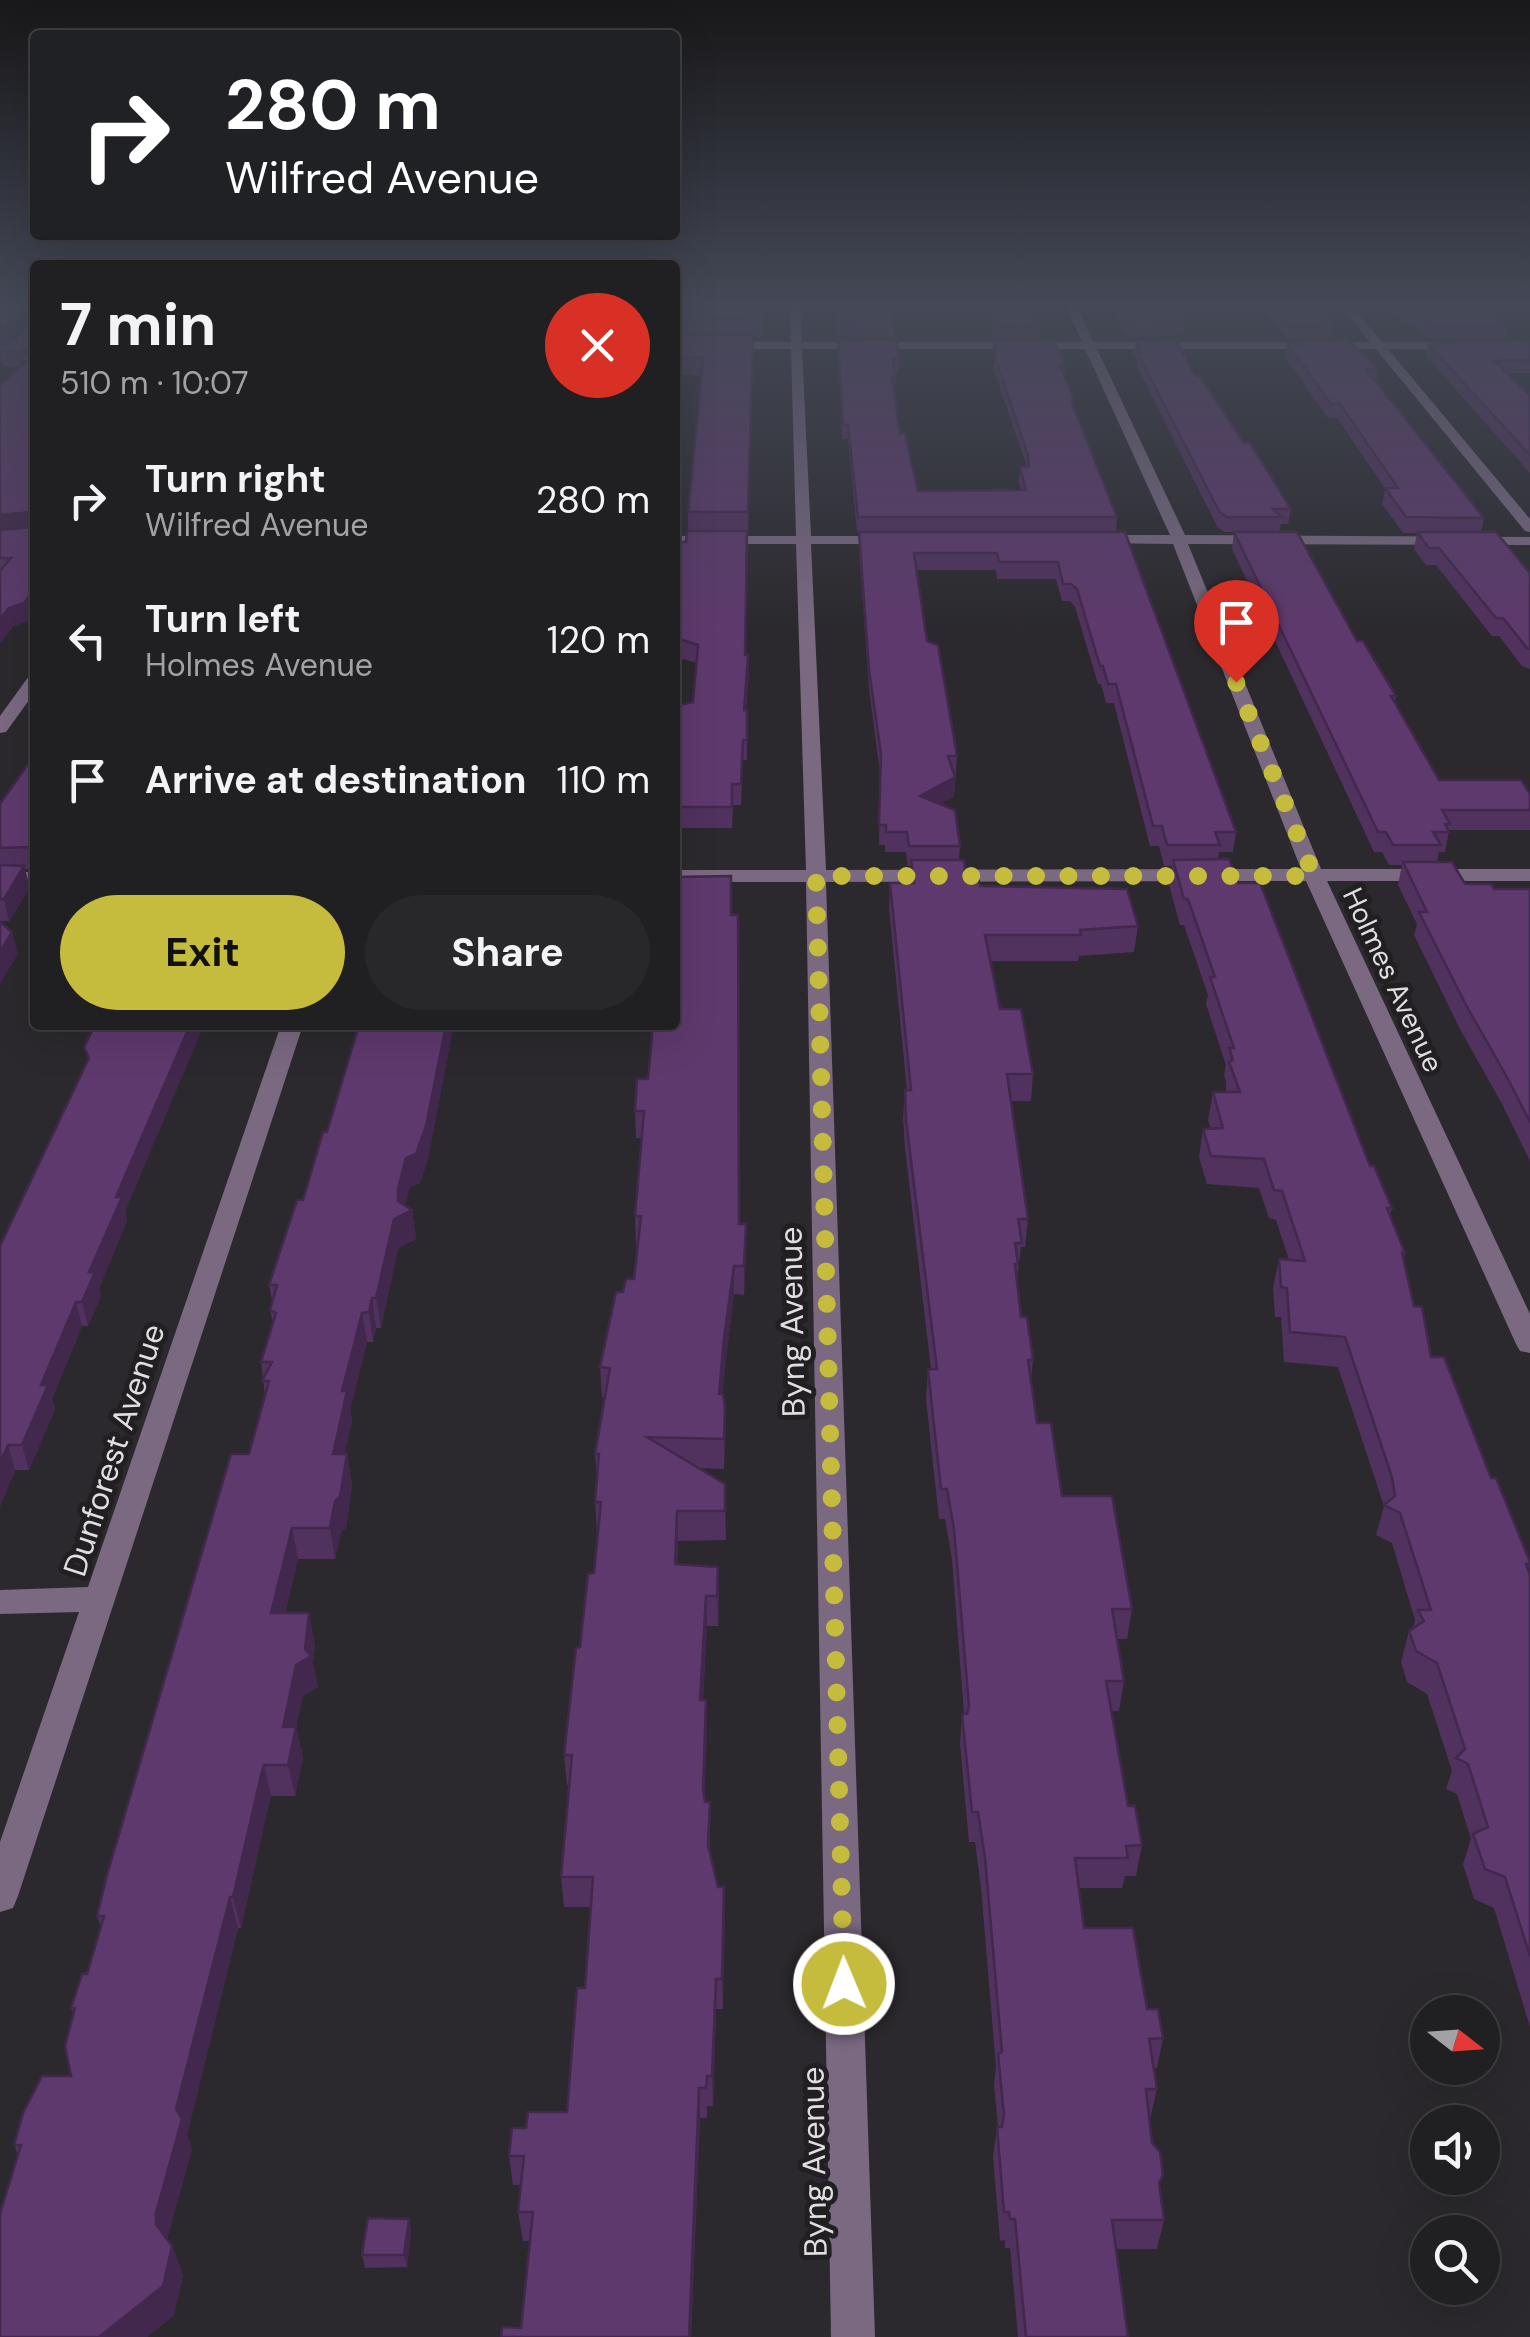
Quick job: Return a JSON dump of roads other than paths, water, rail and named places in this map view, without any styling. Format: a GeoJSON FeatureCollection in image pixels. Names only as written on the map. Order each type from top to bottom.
{"type":"FeatureCollection","features":[{"type":"Feature","properties":{"kind":"street","name":"Byng Avenue"},"geometry":{"type":"LineString","coordinates":[[799,415],[816,876],[853,2337]]}},
{"type":"Feature","properties":{"kind":"street","name":"Holmes Avenue"},"geometry":{"type":"LineString","coordinates":[[1120,415],[1178,539],[1314,876],[1530,1344]]}},
{"type":"Feature","properties":{"kind":"street"},"geometry":{"type":"LineString","coordinates":[[1436,415],[1530,528]]}},
{"type":"Feature","properties":{"kind":"street"},"geometry":{"type":"LineString","coordinates":[[1074,539],[1530,541]]}},
{"type":"Feature","properties":{"kind":"street"},"geometry":{"type":"LineString","coordinates":[[680,540],[901,540]]}},
{"type":"Feature","properties":{"kind":"street"},"geometry":{"type":"LineString","coordinates":[[0,728],[30,687]]}},
{"type":"Feature","properties":{"kind":"street"},"geometry":{"type":"LineString","coordinates":[[680,876],[1530,876]]}},
{"type":"Feature","properties":{"kind":"street"},"geometry":{"type":"LineString","coordinates":[[0,878],[30,878]]}},
{"type":"Feature","properties":{"kind":"street","name":"Dunforest Avenue"},"geometry":{"type":"LineString","coordinates":[[0,1896],[290,1030]]}},
{"type":"Feature","properties":{"kind":"street"},"geometry":{"type":"LineString","coordinates":[[0,1602],[100,1600]]}}]}
